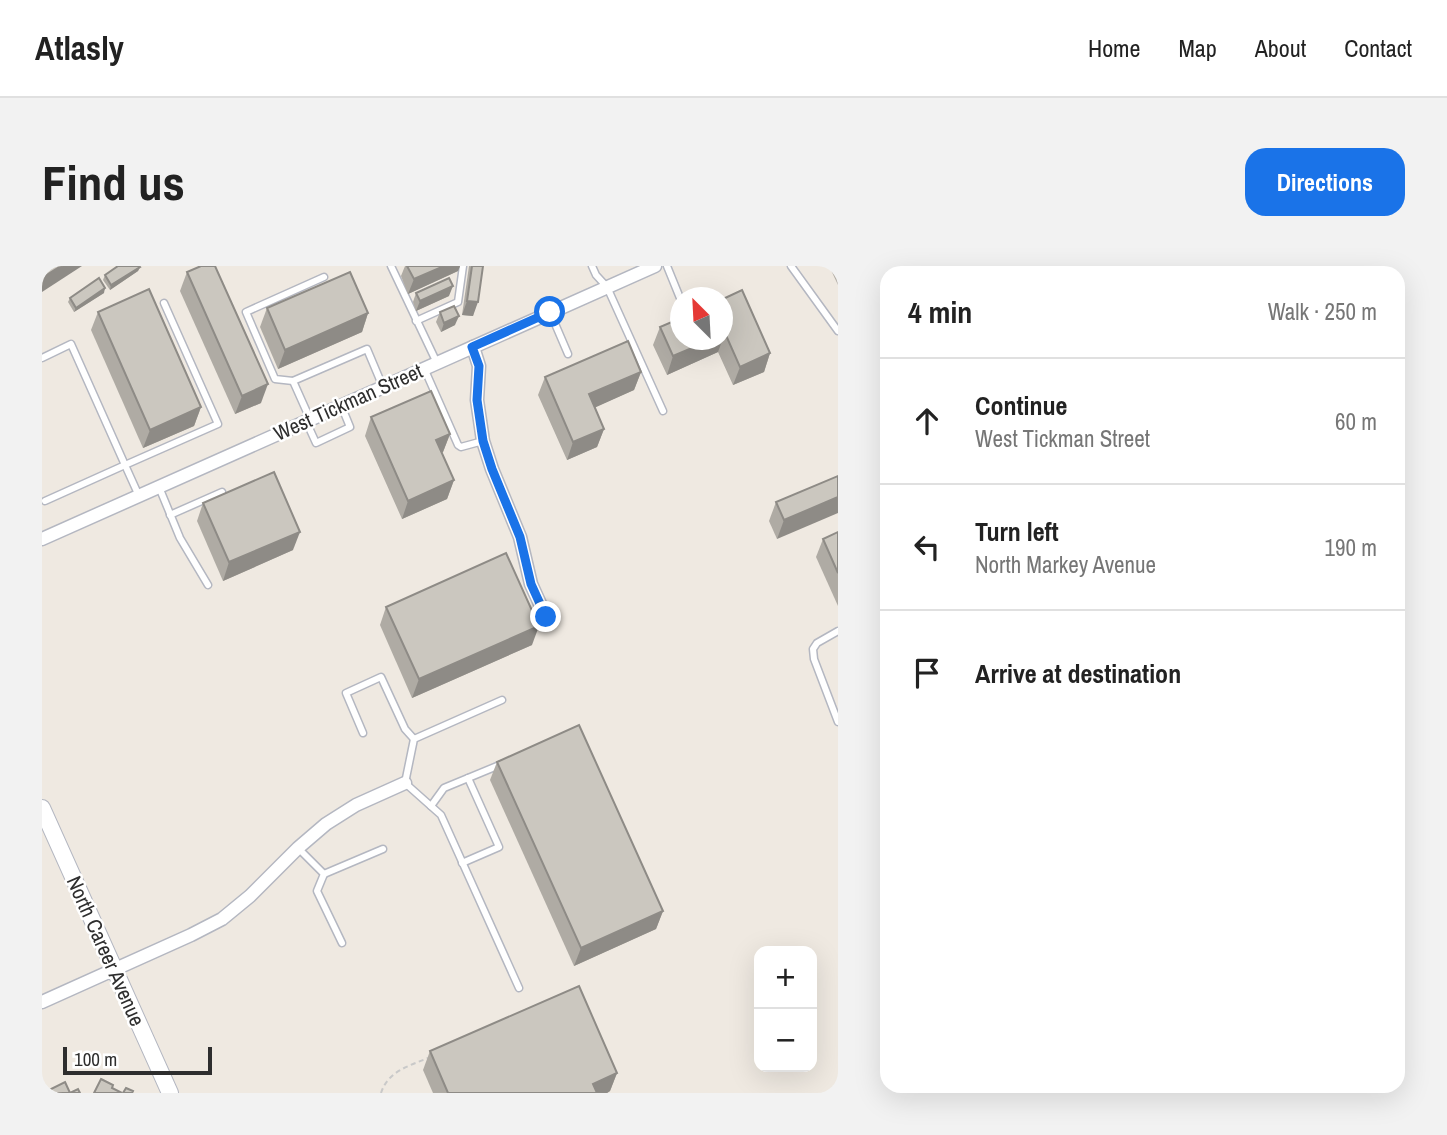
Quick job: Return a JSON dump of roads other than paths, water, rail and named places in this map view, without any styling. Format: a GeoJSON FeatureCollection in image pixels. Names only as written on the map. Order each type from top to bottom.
{"type":"FeatureCollection","features":[{"type":"Feature","properties":{"kind":"street","name":"West Tickman Street"},"geometry":{"type":"LineString","coordinates":[[42,539],[654,266]]}},
{"type":"Feature","properties":{"kind":"street"},"geometry":{"type":"LineString","coordinates":[[472,347],[479,366],[477,400],[483,441],[520,537],[531,584],[546,617]]}},
{"type":"Feature","properties":{"kind":"street"},"geometry":{"type":"LineString","coordinates":[[42,1002],[222,919],[250,896],[298,848],[341,814],[405,783]]}},
{"type":"Feature","properties":{"kind":"street","name":"North Career Avenue"},"geometry":{"type":"LineString","coordinates":[[42,808],[170,1093]]}},
{"type":"Feature","properties":{"kind":"lane"},"geometry":{"type":"LineString","coordinates":[[391,266],[437,363]]}},
{"type":"Feature","properties":{"kind":"lane"},"geometry":{"type":"LineString","coordinates":[[416,321],[458,302],[458,280],[463,266]]}},
{"type":"Feature","properties":{"kind":"lane"},"geometry":{"type":"LineString","coordinates":[[592,266],[607,287],[663,411]]}},
{"type":"Feature","properties":{"kind":"lane"},"geometry":{"type":"LineString","coordinates":[[667,266],[676,287]]}},
{"type":"Feature","properties":{"kind":"lane"},"geometry":{"type":"LineString","coordinates":[[791,266],[838,331]]}},
{"type":"Feature","properties":{"kind":"lane"},"geometry":{"type":"LineString","coordinates":[[394,274],[403,270]]}},
{"type":"Feature","properties":{"kind":"lane"},"geometry":{"type":"LineString","coordinates":[[324,277],[246,312],[275,379],[293,381],[366,349],[383,387]]}},
{"type":"Feature","properties":{"kind":"lane"},"geometry":{"type":"LineString","coordinates":[[406,299],[418,294]]}},
{"type":"Feature","properties":{"kind":"lane"},"geometry":{"type":"LineString","coordinates":[[43,499],[218,424],[164,303]]}},
{"type":"Feature","properties":{"kind":"lane"},"geometry":{"type":"LineString","coordinates":[[550,312],[568,354]]}},
{"type":"Feature","properties":{"kind":"lane"},"geometry":{"type":"LineString","coordinates":[[42,358],[71,344],[139,496]]}},
{"type":"Feature","properties":{"kind":"lane"},"geometry":{"type":"LineString","coordinates":[[424,368],[457,444],[461,447],[483,441]]}},
{"type":"Feature","properties":{"kind":"lane"},"geometry":{"type":"LineString","coordinates":[[293,381],[316,443],[350,427],[341,405]]}},
{"type":"Feature","properties":{"kind":"lane"},"geometry":{"type":"LineString","coordinates":[[159,487],[192,562],[208,585]]}},
{"type":"Feature","properties":{"kind":"lane"},"geometry":{"type":"LineString","coordinates":[[170,515],[222,492]]}},
{"type":"Feature","properties":{"kind":"lane"},"geometry":{"type":"LineString","coordinates":[[838,631],[817,643],[813,649],[814,659],[838,722]]}},
{"type":"Feature","properties":{"kind":"lane"},"geometry":{"type":"LineString","coordinates":[[363,733],[346,693],[382,677],[405,729],[414,739]]}},
{"type":"Feature","properties":{"kind":"lane"},"geometry":{"type":"LineString","coordinates":[[414,739],[502,700]]}},
{"type":"Feature","properties":{"kind":"lane"},"geometry":{"type":"LineString","coordinates":[[414,739],[405,783],[441,815],[519,988]]}},
{"type":"Feature","properties":{"kind":"lane"},"geometry":{"type":"LineString","coordinates":[[430,806],[444,788],[506,762]]}},
{"type":"Feature","properties":{"kind":"lane"},"geometry":{"type":"LineString","coordinates":[[463,863],[499,847],[468,778]]}},
{"type":"Feature","properties":{"kind":"lane"},"geometry":{"type":"LineString","coordinates":[[298,848],[324,874]]}},
{"type":"Feature","properties":{"kind":"lane"},"geometry":{"type":"LineString","coordinates":[[342,943],[317,891],[324,874],[383,849]]}}]}
